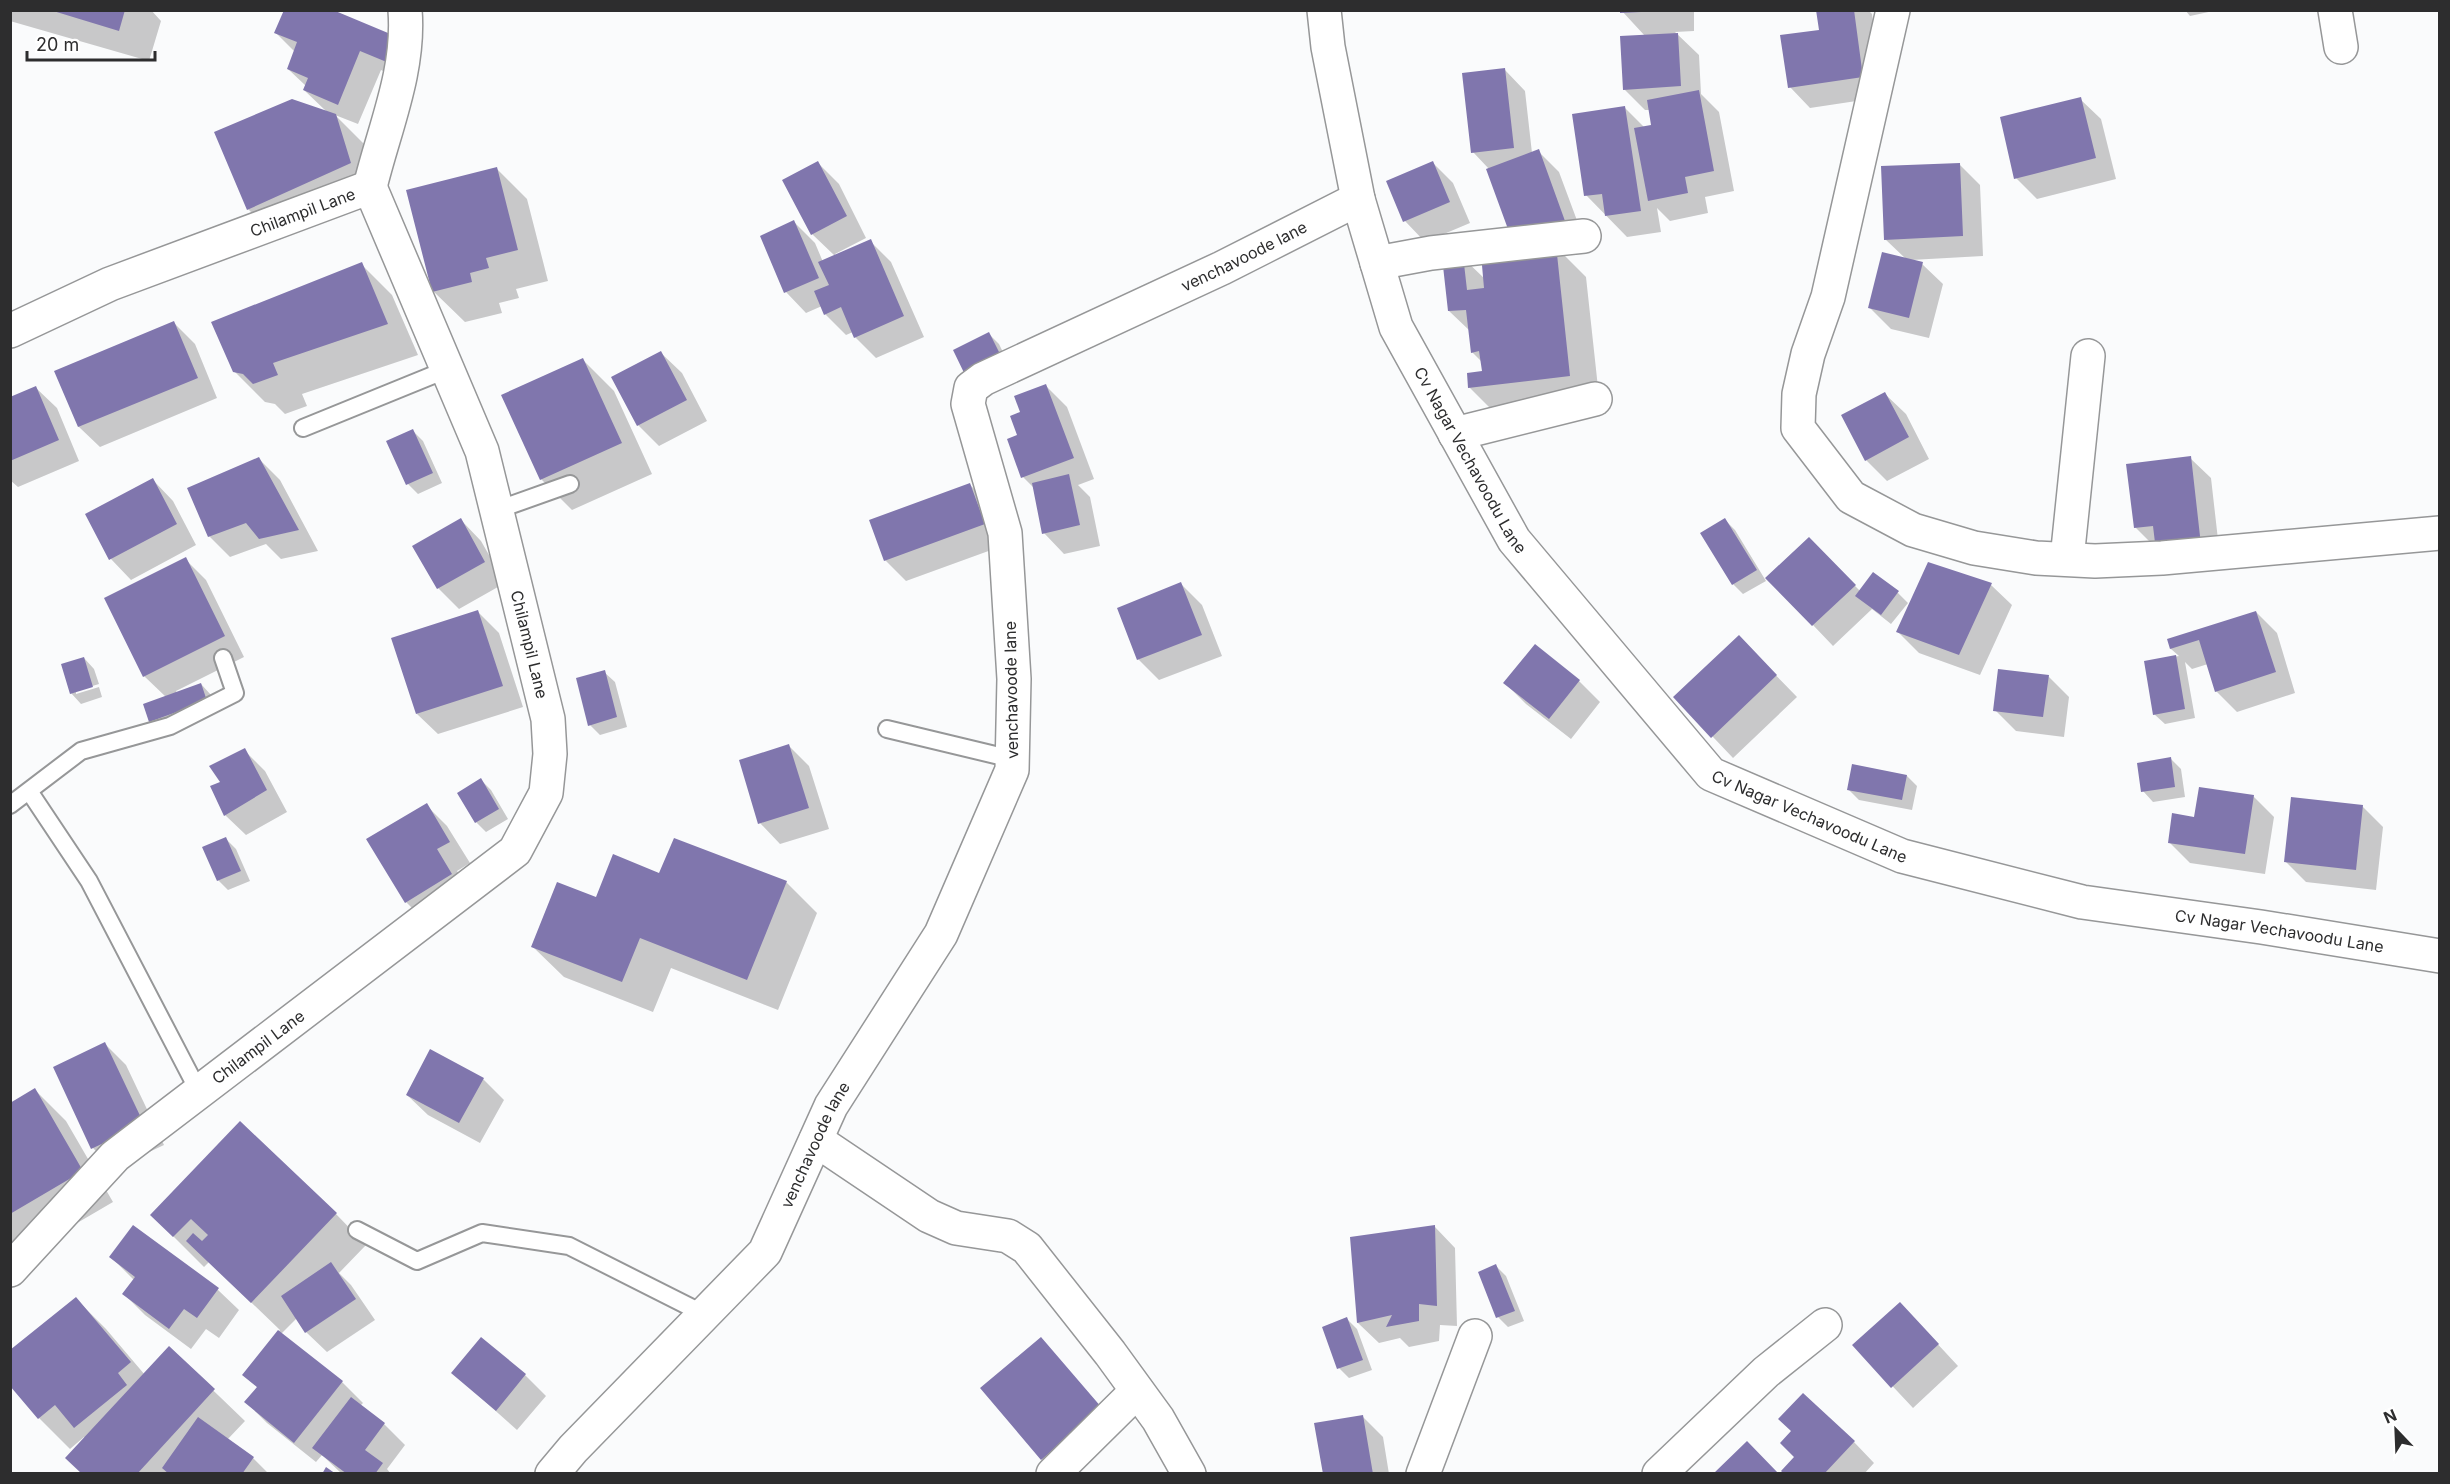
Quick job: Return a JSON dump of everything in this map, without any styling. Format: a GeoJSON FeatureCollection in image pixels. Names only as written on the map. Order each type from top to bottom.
{"type":"FeatureCollection","features":[{"type":"Feature","properties":{"kind":"street"},"geometry":{"type":"LineString","coordinates":[[370,187],[381,142],[398,90],[406,27],[405,10]]}},
{"type":"Feature","properties":{"kind":"street"},"geometry":{"type":"LineString","coordinates":[[1324,10],[1328,47],[1358,199]]}},
{"type":"Feature","properties":{"kind":"street"},"geometry":{"type":"LineString","coordinates":[[1893,10],[1828,297],[1805,367],[1799,394],[1798,428],[1851,497],[1913,530],[1974,548],[2036,558],[2095,561],[2163,558],[2439,533]]}},
{"type":"Feature","properties":{"kind":"street"},"geometry":{"type":"LineString","coordinates":[[2335,10],[2341,47]]}},
{"type":"Feature","properties":{"kind":"street","name":"Chilampil Lane"},"geometry":{"type":"LineString","coordinates":[[10,331],[110,284],[370,187],[482,451],[548,718],[550,754],[546,793],[515,851],[115,1156],[10,1270]]}},
{"type":"Feature","properties":{"kind":"street","name":"Cv Nagar Vechavoodu Lane"},"geometry":{"type":"LineString","coordinates":[[1358,199],[1396,327],[1514,540],[1711,774],[1902,856],[2082,902],[2260,927],[2439,956]]}},
{"type":"Feature","properties":{"kind":"street","name":"venchavoode lane"},"geometry":{"type":"LineString","coordinates":[[552,1473],[765,1252],[831,1106],[941,934],[1012,770],[1014,679],[1005,533],[968,404],[971,388],[983,379],[1222,268],[1358,199]]}},
{"type":"Feature","properties":{"kind":"street"},"geometry":{"type":"LineString","coordinates":[[1377,263],[1442,252],[1584,236]]}},
{"type":"Feature","properties":{"kind":"street"},"geometry":{"type":"LineString","coordinates":[[2067,559],[2088,356]]}},
{"type":"Feature","properties":{"kind":"street"},"geometry":{"type":"LineString","coordinates":[[1455,434],[1595,399]]}},
{"type":"Feature","properties":{"kind":"street"},"geometry":{"type":"LineString","coordinates":[[816,1140],[929,1216],[956,1228],[988,1231],[1008,1236],[1027,1248],[1158,1419],[1189,1473]]}},
{"type":"Feature","properties":{"kind":"street"},"geometry":{"type":"LineString","coordinates":[[1659,1473],[1766,1372],[1825,1325]]}},
{"type":"Feature","properties":{"kind":"street"},"geometry":{"type":"LineString","coordinates":[[1424,1473],[1475,1336]]}},
{"type":"Feature","properties":{"kind":"street"},"geometry":{"type":"LineString","coordinates":[[1053,1473],[1137,1391]]}},
{"type":"Feature","properties":{"kind":"lane"},"geometry":{"type":"LineString","coordinates":[[303,428],[448,369]]}},
{"type":"Feature","properties":{"kind":"lane"},"geometry":{"type":"LineString","coordinates":[[497,510],[570,484]]}},
{"type":"Feature","properties":{"kind":"lane"},"geometry":{"type":"LineString","coordinates":[[10,805],[81,751],[170,726],[235,693],[223,658]]}},
{"type":"Feature","properties":{"kind":"lane"},"geometry":{"type":"LineString","coordinates":[[887,729],[1012,759]]}},
{"type":"Feature","properties":{"kind":"lane"},"geometry":{"type":"LineString","coordinates":[[29,791],[89,881],[199,1092]]}},
{"type":"Feature","properties":{"kind":"lane"},"geometry":{"type":"LineString","coordinates":[[357,1230],[417,1261],[482,1233],[569,1246],[704,1314]]}},
{"type":"Feature","properties":{"kind":"building"},"geometry":{"type":"Polygon","coordinates":[[[50,10],[125,10],[119,31],[50,10]]]}},
{"type":"Feature","properties":{"kind":"building"},"geometry":{"type":"Polygon","coordinates":[[[284,10],[333,10],[400,38],[389,63],[360,51],[338,105],[303,90],[308,78],[287,69],[297,42],[274,33],[284,10]]]}},
{"type":"Feature","properties":{"kind":"building"},"geometry":{"type":"Polygon","coordinates":[[[1620,10],[1641,10],[1641,12],[1620,13],[1620,10]]]}},
{"type":"Feature","properties":{"kind":"building"},"geometry":{"type":"Polygon","coordinates":[[[1816,10],[1854,10],[1863,77],[1788,88],[1780,35],[1819,30],[1816,10]]]}},
{"type":"Feature","properties":{"kind":"building"},"geometry":{"type":"Polygon","coordinates":[[[1678,33],[1681,86],[1623,90],[1620,36],[1678,33]]]}},
{"type":"Feature","properties":{"kind":"building"},"geometry":{"type":"Polygon","coordinates":[[[1505,68],[1514,148],[1471,153],[1462,73],[1505,68]]]}},
{"type":"Feature","properties":{"kind":"building"},"geometry":{"type":"Polygon","coordinates":[[[1699,90],[1714,171],[1685,177],[1688,193],[1648,201],[1634,128],[1651,125],[1647,100],[1699,90]]]}},
{"type":"Feature","properties":{"kind":"building"},"geometry":{"type":"Polygon","coordinates":[[[2081,97],[2096,158],[2014,179],[2000,117],[2081,97]]]}},
{"type":"Feature","properties":{"kind":"building"},"geometry":{"type":"Polygon","coordinates":[[[292,99],[336,114],[351,163],[247,210],[214,132],[292,99]]]}},
{"type":"Feature","properties":{"kind":"building"},"geometry":{"type":"Polygon","coordinates":[[[1625,106],[1641,211],[1605,216],[1602,194],[1584,196],[1572,114],[1625,106]]]}},
{"type":"Feature","properties":{"kind":"building"},"geometry":{"type":"Polygon","coordinates":[[[1539,149],[1565,221],[1512,240],[1486,169],[1539,149]]]}},
{"type":"Feature","properties":{"kind":"building"},"geometry":{"type":"Polygon","coordinates":[[[818,161],[847,216],[811,235],[782,180],[818,161]]]}},
{"type":"Feature","properties":{"kind":"building"},"geometry":{"type":"Polygon","coordinates":[[[1433,161],[1450,202],[1403,222],[1386,181],[1433,161]]]}},
{"type":"Feature","properties":{"kind":"building"},"geometry":{"type":"Polygon","coordinates":[[[1960,163],[1963,236],[1884,240],[1881,166],[1960,163]]]}},
{"type":"Feature","properties":{"kind":"building"},"geometry":{"type":"Polygon","coordinates":[[[497,167],[518,250],[486,258],[489,268],[470,273],[472,282],[432,292],[406,190],[497,167]]]}},
{"type":"Feature","properties":{"kind":"building"},"geometry":{"type":"Polygon","coordinates":[[[794,220],[819,278],[784,293],[760,236],[794,220]]]}},
{"type":"Feature","properties":{"kind":"building"},"geometry":{"type":"Polygon","coordinates":[[[871,239],[904,316],[854,338],[841,307],[824,315],[814,291],[829,285],[818,262],[871,239]]]}},
{"type":"Feature","properties":{"kind":"building"},"geometry":{"type":"Polygon","coordinates":[[[1556,245],[1570,376],[1468,388],[1467,373],[1482,371],[1479,351],[1471,353],[1466,310],[1448,311],[1442,257],[1463,255],[1467,290],[1484,288],[1481,254],[1556,245]]]}},
{"type":"Feature","properties":{"kind":"building"},"geometry":{"type":"Polygon","coordinates":[[[1882,252],[1923,262],[1909,318],[1868,308],[1882,252]]]}},
{"type":"Feature","properties":{"kind":"building"},"geometry":{"type":"Polygon","coordinates":[[[362,262],[388,324],[273,363],[278,375],[253,384],[243,374],[233,372],[211,322],[362,262]]]}},
{"type":"Feature","properties":{"kind":"building"},"geometry":{"type":"Polygon","coordinates":[[[174,321],[198,378],[78,427],[54,371],[174,321]]]}},
{"type":"Feature","properties":{"kind":"building"},"geometry":{"type":"Polygon","coordinates":[[[989,332],[1005,364],[968,381],[953,350],[989,332]]]}},
{"type":"Feature","properties":{"kind":"building"},"geometry":{"type":"Polygon","coordinates":[[[661,351],[687,400],[637,426],[611,377],[661,351]]]}},
{"type":"Feature","properties":{"kind":"building"},"geometry":{"type":"Polygon","coordinates":[[[583,358],[622,443],[540,480],[501,395],[583,358]]]}},
{"type":"Feature","properties":{"kind":"building"},"geometry":{"type":"Polygon","coordinates":[[[1046,384],[1074,458],[1021,478],[1007,439],[1017,435],[1010,416],[1020,412],[1014,396],[1046,384]]]}},
{"type":"Feature","properties":{"kind":"building"},"geometry":{"type":"Polygon","coordinates":[[[36,386],[59,440],[10,461],[10,397],[36,386]]]}},
{"type":"Feature","properties":{"kind":"building"},"geometry":{"type":"Polygon","coordinates":[[[1885,392],[1909,437],[1865,461],[1841,415],[1885,392]]]}},
{"type":"Feature","properties":{"kind":"building"},"geometry":{"type":"Polygon","coordinates":[[[413,429],[433,473],[406,485],[386,441],[413,429]]]}},
{"type":"Feature","properties":{"kind":"building"},"geometry":{"type":"Polygon","coordinates":[[[2191,456],[2201,545],[2156,551],[2153,526],[2134,528],[2126,464],[2191,456]]]}},
{"type":"Feature","properties":{"kind":"building"},"geometry":{"type":"Polygon","coordinates":[[[259,457],[299,530],[259,539],[246,523],[208,537],[187,488],[259,457]]]}},
{"type":"Feature","properties":{"kind":"building"},"geometry":{"type":"Polygon","coordinates":[[[1069,474],[1080,525],[1042,534],[1032,483],[1069,474]]]}},
{"type":"Feature","properties":{"kind":"building"},"geometry":{"type":"Polygon","coordinates":[[[153,478],[177,524],[109,560],[85,514],[153,478]]]}},
{"type":"Feature","properties":{"kind":"building"},"geometry":{"type":"Polygon","coordinates":[[[970,483],[985,524],[884,561],[869,520],[970,483]]]}},
{"type":"Feature","properties":{"kind":"building"},"geometry":{"type":"Polygon","coordinates":[[[461,518],[485,562],[437,589],[412,546],[461,518]]]}},
{"type":"Feature","properties":{"kind":"building"},"geometry":{"type":"Polygon","coordinates":[[[1725,518],[1757,570],[1732,585],[1700,533],[1725,518]]]}},
{"type":"Feature","properties":{"kind":"building"},"geometry":{"type":"Polygon","coordinates":[[[1809,537],[1856,585],[1812,626],[1765,578],[1809,537]]]}},
{"type":"Feature","properties":{"kind":"building"},"geometry":{"type":"Polygon","coordinates":[[[186,557],[225,636],[143,677],[104,598],[186,557]]]}},
{"type":"Feature","properties":{"kind":"building"},"geometry":{"type":"Polygon","coordinates":[[[1928,562],[1992,583],[1959,655],[1896,632],[1928,562]]]}},
{"type":"Feature","properties":{"kind":"building"},"geometry":{"type":"Polygon","coordinates":[[[1873,572],[1899,591],[1881,615],[1855,596],[1873,572]]]}},
{"type":"Feature","properties":{"kind":"building"},"geometry":{"type":"Polygon","coordinates":[[[1181,582],[1202,635],[1137,660],[1117,608],[1181,582]]]}},
{"type":"Feature","properties":{"kind":"building"},"geometry":{"type":"Polygon","coordinates":[[[478,610],[503,686],[416,714],[391,638],[478,610]]]}},
{"type":"Feature","properties":{"kind":"building"},"geometry":{"type":"Polygon","coordinates":[[[2256,611],[2276,672],[2215,692],[2199,640],[2170,649],[2167,639],[2256,611]]]}},
{"type":"Feature","properties":{"kind":"building"},"geometry":{"type":"Polygon","coordinates":[[[1739,635],[1777,675],[1711,738],[1673,697],[1739,635]]]}},
{"type":"Feature","properties":{"kind":"building"},"geometry":{"type":"Polygon","coordinates":[[[1535,644],[1580,680],[1549,719],[1503,683],[1535,644]]]}},
{"type":"Feature","properties":{"kind":"building"},"geometry":{"type":"Polygon","coordinates":[[[2176,655],[2185,709],[2153,715],[2144,661],[2176,655]]]}},
{"type":"Feature","properties":{"kind":"building"},"geometry":{"type":"Polygon","coordinates":[[[84,657],[93,687],[70,694],[61,664],[84,657]]]}},
{"type":"Feature","properties":{"kind":"building"},"geometry":{"type":"Polygon","coordinates":[[[1998,669],[2049,675],[2043,717],[1993,711],[1998,669]]]}},
{"type":"Feature","properties":{"kind":"building"},"geometry":{"type":"Polygon","coordinates":[[[605,670],[617,717],[588,726],[576,678],[605,670]]]}},
{"type":"Feature","properties":{"kind":"building"},"geometry":{"type":"Polygon","coordinates":[[[201,683],[207,701],[149,722],[143,704],[201,683]]]}},
{"type":"Feature","properties":{"kind":"building"},"geometry":{"type":"Polygon","coordinates":[[[789,744],[809,808],[758,824],[739,760],[789,744]]]}},
{"type":"Feature","properties":{"kind":"building"},"geometry":{"type":"Polygon","coordinates":[[[245,748],[267,790],[224,816],[210,786],[220,782],[209,766],[245,748]]]}},
{"type":"Feature","properties":{"kind":"building"},"geometry":{"type":"Polygon","coordinates":[[[2171,757],[2175,787],[2141,792],[2137,763],[2171,757]]]}},
{"type":"Feature","properties":{"kind":"building"},"geometry":{"type":"Polygon","coordinates":[[[1852,764],[1907,775],[1902,800],[1847,790],[1852,764]]]}},
{"type":"Feature","properties":{"kind":"building"},"geometry":{"type":"Polygon","coordinates":[[[481,778],[499,809],[475,823],[457,793],[481,778]]]}},
{"type":"Feature","properties":{"kind":"building"},"geometry":{"type":"Polygon","coordinates":[[[2199,787],[2254,795],[2245,854],[2168,843],[2172,813],[2194,817],[2199,787]]]}},
{"type":"Feature","properties":{"kind":"building"},"geometry":{"type":"Polygon","coordinates":[[[2291,797],[2363,805],[2356,870],[2284,862],[2291,797]]]}},
{"type":"Feature","properties":{"kind":"building"},"geometry":{"type":"Polygon","coordinates":[[[427,803],[450,842],[437,849],[452,874],[405,903],[366,839],[427,803]]]}},
{"type":"Feature","properties":{"kind":"building"},"geometry":{"type":"Polygon","coordinates":[[[226,837],[241,871],[217,881],[202,847],[226,837]]]}},
{"type":"Feature","properties":{"kind":"building"},"geometry":{"type":"Polygon","coordinates":[[[674,838],[787,881],[747,980],[640,938],[622,982],[531,947],[557,882],[596,897],[613,854],[659,873],[674,838]]]}},
{"type":"Feature","properties":{"kind":"building"},"geometry":{"type":"Polygon","coordinates":[[[105,1042],[144,1124],[91,1149],[53,1067],[105,1042]]]}},
{"type":"Feature","properties":{"kind":"building"},"geometry":{"type":"Polygon","coordinates":[[[430,1049],[484,1078],[459,1123],[406,1095],[430,1049]]]}},
{"type":"Feature","properties":{"kind":"building"},"geometry":{"type":"Polygon","coordinates":[[[35,1088],[83,1171],[10,1214],[10,1103],[35,1088]]]}},
{"type":"Feature","properties":{"kind":"building"},"geometry":{"type":"Polygon","coordinates":[[[240,1121],[337,1213],[251,1303],[186,1241],[193,1233],[202,1241],[208,1235],[191,1219],[173,1237],[150,1215],[240,1121]]]}},
{"type":"Feature","properties":{"kind":"building"},"geometry":{"type":"Polygon","coordinates":[[[133,1225],[219,1288],[197,1318],[184,1309],[169,1329],[122,1294],[135,1277],[109,1257],[133,1225]]]}},
{"type":"Feature","properties":{"kind":"building"},"geometry":{"type":"Polygon","coordinates":[[[1435,1225],[1437,1306],[1419,1304],[1419,1321],[1386,1327],[1392,1315],[1357,1323],[1350,1237],[1435,1225]]]}},
{"type":"Feature","properties":{"kind":"building"},"geometry":{"type":"Polygon","coordinates":[[[331,1262],[356,1299],[305,1333],[281,1296],[331,1262]]]}},
{"type":"Feature","properties":{"kind":"building"},"geometry":{"type":"Polygon","coordinates":[[[1496,1264],[1515,1311],[1496,1318],[1478,1272],[1496,1264]]]}},
{"type":"Feature","properties":{"kind":"building"},"geometry":{"type":"Polygon","coordinates":[[[76,1297],[131,1362],[118,1373],[127,1385],[74,1428],[55,1405],[38,1419],[10,1386],[10,1350],[76,1297]]]}},
{"type":"Feature","properties":{"kind":"building"},"geometry":{"type":"Polygon","coordinates":[[[1900,1302],[1939,1344],[1891,1388],[1852,1345],[1900,1302]]]}},
{"type":"Feature","properties":{"kind":"building"},"geometry":{"type":"Polygon","coordinates":[[[1347,1317],[1363,1360],[1337,1369],[1322,1327],[1347,1317]]]}},
{"type":"Feature","properties":{"kind":"building"},"geometry":{"type":"Polygon","coordinates":[[[278,1330],[343,1381],[294,1443],[244,1402],[257,1387],[242,1375],[278,1330]]]}},
{"type":"Feature","properties":{"kind":"building"},"geometry":{"type":"Polygon","coordinates":[[[481,1337],[526,1374],[496,1411],[451,1373],[481,1337]]]}},
{"type":"Feature","properties":{"kind":"building"},"geometry":{"type":"Polygon","coordinates":[[[1041,1337],[1102,1408],[1041,1460],[980,1388],[1041,1337]]]}},
{"type":"Feature","properties":{"kind":"building"},"geometry":{"type":"Polygon","coordinates":[[[169,1346],[215,1389],[137,1474],[82,1474],[65,1458],[169,1346]]]}},
{"type":"Feature","properties":{"kind":"building"},"geometry":{"type":"Polygon","coordinates":[[[1803,1393],[1855,1441],[1824,1474],[1784,1474],[1781,1471],[1794,1457],[1780,1443],[1791,1431],[1778,1419],[1803,1393]]]}},
{"type":"Feature","properties":{"kind":"building"},"geometry":{"type":"Polygon","coordinates":[[[351,1397],[385,1423],[365,1450],[383,1463],[375,1474],[347,1474],[312,1448],[351,1397]]]}},
{"type":"Feature","properties":{"kind":"building"},"geometry":{"type":"Polygon","coordinates":[[[1363,1415],[1373,1474],[1323,1474],[1314,1423],[1363,1415]]]}},
{"type":"Feature","properties":{"kind":"building"},"geometry":{"type":"Polygon","coordinates":[[[198,1417],[254,1457],[242,1474],[169,1474],[162,1468],[198,1417]]]}},
{"type":"Feature","properties":{"kind":"building"},"geometry":{"type":"Polygon","coordinates":[[[1747,1441],[1779,1474],[1713,1474],[1747,1441]]]}},
{"type":"Feature","properties":{"kind":"building"},"geometry":{"type":"Polygon","coordinates":[[[326,1467],[336,1474],[322,1474],[326,1467]]]}}]}
